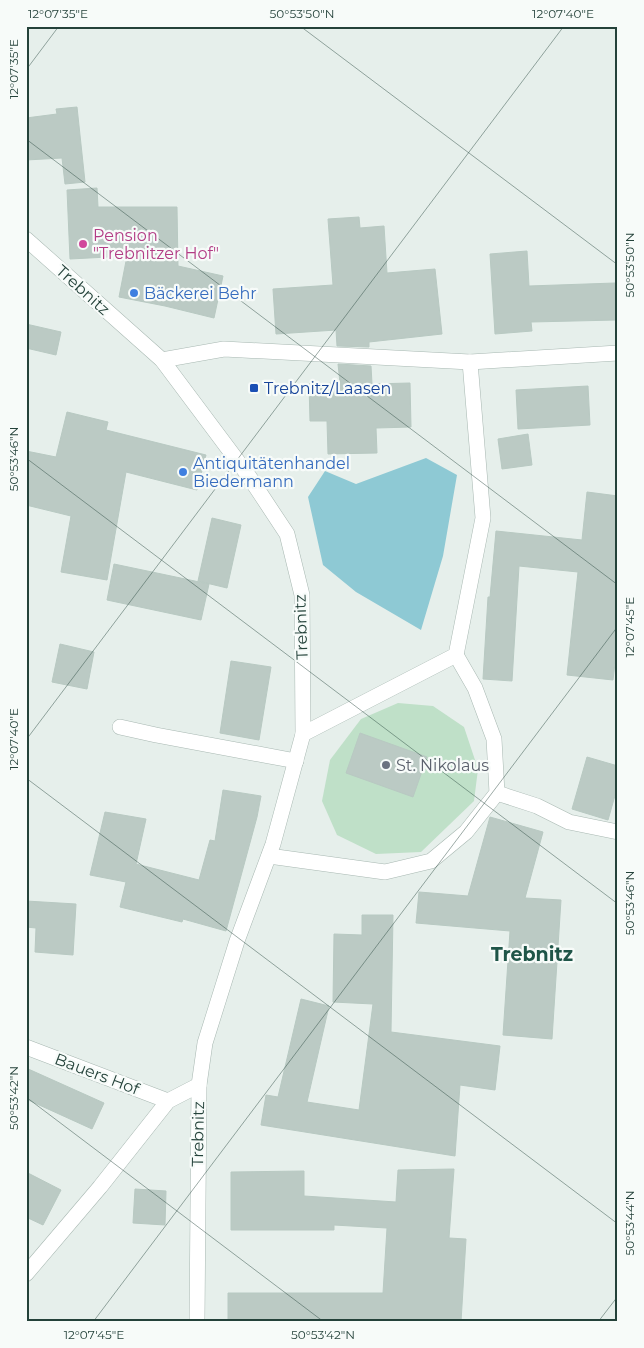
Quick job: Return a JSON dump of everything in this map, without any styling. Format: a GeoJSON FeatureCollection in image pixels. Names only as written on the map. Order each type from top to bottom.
{"type":"FeatureCollection","features":[{"type":"Feature","properties":{"kind":"street","name":"Trebnitz"},"geometry":{"type":"LineString","coordinates":[[26,240],[162,360],[248,475],[287,534],[302,595],[303,734],[269,856],[237,941],[206,1042],[199,1085],[197,1322]]}},
{"type":"Feature","properties":{"kind":"street"},"geometry":{"type":"LineString","coordinates":[[162,360],[224,349],[470,362],[618,353]]}},
{"type":"Feature","properties":{"kind":"street"},"geometry":{"type":"LineString","coordinates":[[269,856],[385,872],[431,861],[466,832],[497,793],[494,739],[475,688],[456,655],[483,518],[470,362]]}},
{"type":"Feature","properties":{"kind":"street"},"geometry":{"type":"LineString","coordinates":[[303,734],[456,655]]}},
{"type":"Feature","properties":{"kind":"street"},"geometry":{"type":"LineString","coordinates":[[120,727],[296,761]]}},
{"type":"Feature","properties":{"kind":"street"},"geometry":{"type":"LineString","coordinates":[[497,793],[537,806],[569,822],[618,832]]}},
{"type":"Feature","properties":{"kind":"street","name":"Bauers Hof"},"geometry":{"type":"LineString","coordinates":[[26,1047],[168,1101]]}},
{"type":"Feature","properties":{"kind":"street","name":"Trebnitz"},"geometry":{"type":"LineString","coordinates":[[26,1274],[100,1188],[168,1101],[199,1085]]}},
{"type":"Feature","properties":{"kind":"green space"},"geometry":{"type":"Polygon","coordinates":[[[398,703],[433,706],[464,727],[478,769],[474,801],[421,852],[376,854],[337,835],[322,801],[330,760],[361,719],[398,703]]]}},
{"type":"Feature","properties":{"kind":"water"},"geometry":{"type":"Polygon","coordinates":[[[426,458],[457,475],[443,556],[421,630],[356,592],[323,565],[308,497],[325,471],[356,484],[426,458]]]}},
{"type":"Feature","properties":{"kind":"building"},"geometry":{"type":"Polygon","coordinates":[[[77,107],[85,182],[65,184],[62,158],[26,160],[26,118],[57,114],[56,109],[77,107]]]}},
{"type":"Feature","properties":{"kind":"building"},"geometry":{"type":"Polygon","coordinates":[[[97,188],[98,207],[177,207],[178,266],[223,276],[214,318],[119,297],[127,256],[70,259],[67,190],[97,188]]]}},
{"type":"Feature","properties":{"kind":"building"},"geometry":{"type":"Polygon","coordinates":[[[359,217],[360,228],[384,226],[387,273],[435,269],[442,334],[369,342],[369,347],[337,346],[336,330],[276,334],[273,289],[333,285],[328,219],[359,217]]]}},
{"type":"Feature","properties":{"kind":"building"},"geometry":{"type":"Polygon","coordinates":[[[527,251],[529,286],[615,283],[616,320],[531,322],[532,331],[495,334],[490,254],[527,251]]]}},
{"type":"Feature","properties":{"kind":"building"},"geometry":{"type":"Polygon","coordinates":[[[26,324],[61,332],[56,355],[26,348],[26,324]]]}},
{"type":"Feature","properties":{"kind":"building"},"geometry":{"type":"Polygon","coordinates":[[[338,364],[371,366],[372,384],[410,383],[411,427],[376,428],[377,453],[328,454],[327,421],[310,421],[309,384],[340,383],[338,364]]]}},
{"type":"Feature","properties":{"kind":"building"},"geometry":{"type":"Polygon","coordinates":[[[588,386],[590,425],[518,429],[516,390],[588,386]]]}},
{"type":"Feature","properties":{"kind":"building"},"geometry":{"type":"Polygon","coordinates":[[[67,412],[108,422],[106,430],[206,455],[197,490],[126,472],[107,580],[61,572],[71,516],[26,505],[26,451],[56,457],[67,412]]]}},
{"type":"Feature","properties":{"kind":"building"},"geometry":{"type":"Polygon","coordinates":[[[528,434],[532,465],[502,469],[498,439],[528,434]]]}},
{"type":"Feature","properties":{"kind":"building"},"geometry":{"type":"Polygon","coordinates":[[[587,492],[618,496],[618,638],[613,680],[567,675],[578,572],[519,566],[512,681],[483,679],[488,597],[490,597],[496,531],[582,540],[587,492]]]}},
{"type":"Feature","properties":{"kind":"building"},"geometry":{"type":"Polygon","coordinates":[[[212,518],[241,525],[227,588],[198,581],[212,518]]]}},
{"type":"Feature","properties":{"kind":"building"},"geometry":{"type":"Polygon","coordinates":[[[114,564],[209,584],[201,620],[107,600],[114,564]]]}},
{"type":"Feature","properties":{"kind":"building"},"geometry":{"type":"Polygon","coordinates":[[[60,644],[94,652],[87,689],[52,682],[60,644]]]}},
{"type":"Feature","properties":{"kind":"building"},"geometry":{"type":"Polygon","coordinates":[[[231,661],[271,667],[259,740],[220,733],[231,661]]]}},
{"type":"Feature","properties":{"kind":"building","name":"St. Nikolaus"},"geometry":{"type":"Polygon","coordinates":[[[360,733],[427,757],[413,797],[346,773],[360,733]]]}},
{"type":"Feature","properties":{"kind":"building"},"geometry":{"type":"Polygon","coordinates":[[[587,757],[618,766],[618,785],[608,820],[572,809],[587,757]]]}},
{"type":"Feature","properties":{"kind":"building"},"geometry":{"type":"Polygon","coordinates":[[[223,790],[261,796],[226,931],[183,919],[182,922],[120,907],[126,882],[90,875],[105,812],[146,819],[136,864],[199,880],[210,840],[215,841],[223,790]]]}},
{"type":"Feature","properties":{"kind":"building"},"geometry":{"type":"Polygon","coordinates":[[[490,817],[543,832],[525,898],[561,900],[552,1039],[503,1035],[510,931],[416,923],[419,892],[468,896],[490,817]]]}},
{"type":"Feature","properties":{"kind":"building"},"geometry":{"type":"Polygon","coordinates":[[[26,901],[76,904],[73,955],[35,952],[36,928],[26,927],[26,901]]]}},
{"type":"Feature","properties":{"kind":"building"},"geometry":{"type":"Polygon","coordinates":[[[362,915],[393,915],[391,1032],[500,1046],[495,1090],[460,1085],[455,1156],[261,1125],[266,1095],[278,1097],[301,999],[329,1006],[307,1102],[359,1110],[373,1004],[333,1002],[334,934],[362,935],[362,915]]]}},
{"type":"Feature","properties":{"kind":"building"},"geometry":{"type":"Polygon","coordinates":[[[26,1068],[104,1103],[92,1129],[26,1099],[26,1068]]]}},
{"type":"Feature","properties":{"kind":"building"},"geometry":{"type":"Polygon","coordinates":[[[454,1169],[449,1238],[466,1239],[461,1322],[228,1322],[228,1293],[383,1293],[387,1228],[334,1225],[334,1230],[231,1230],[231,1172],[304,1171],[304,1196],[396,1202],[398,1170],[454,1169]]]}},
{"type":"Feature","properties":{"kind":"building"},"geometry":{"type":"Polygon","coordinates":[[[26,1172],[61,1190],[43,1225],[26,1217],[26,1172]]]}},
{"type":"Feature","properties":{"kind":"building"},"geometry":{"type":"Polygon","coordinates":[[[135,1189],[166,1191],[165,1225],[133,1223],[135,1189]]]}},
{"type":"Feature","properties":{"kind":"place","name":"Pension \"Trebnitzer Hof\""},"geometry":{"type":"Point","coordinates":[83,244]}},
{"type":"Feature","properties":{"kind":"place","name":"Bäckerei Behr"},"geometry":{"type":"Point","coordinates":[134,293]}},
{"type":"Feature","properties":{"kind":"place","name":"Trebnitz/Laasen"},"geometry":{"type":"Point","coordinates":[254,388]}},
{"type":"Feature","properties":{"kind":"place","name":"Antiquitätenhandel Biedermann"},"geometry":{"type":"Point","coordinates":[183,472]}},
{"type":"Feature","properties":{"kind":"place","name":"St. Nikolaus"},"geometry":{"type":"Point","coordinates":[386,765]}},
{"type":"Feature","properties":{"kind":"district","name":"Trebnitz"},"geometry":{"type":"Point","coordinates":[532,954]}}]}
